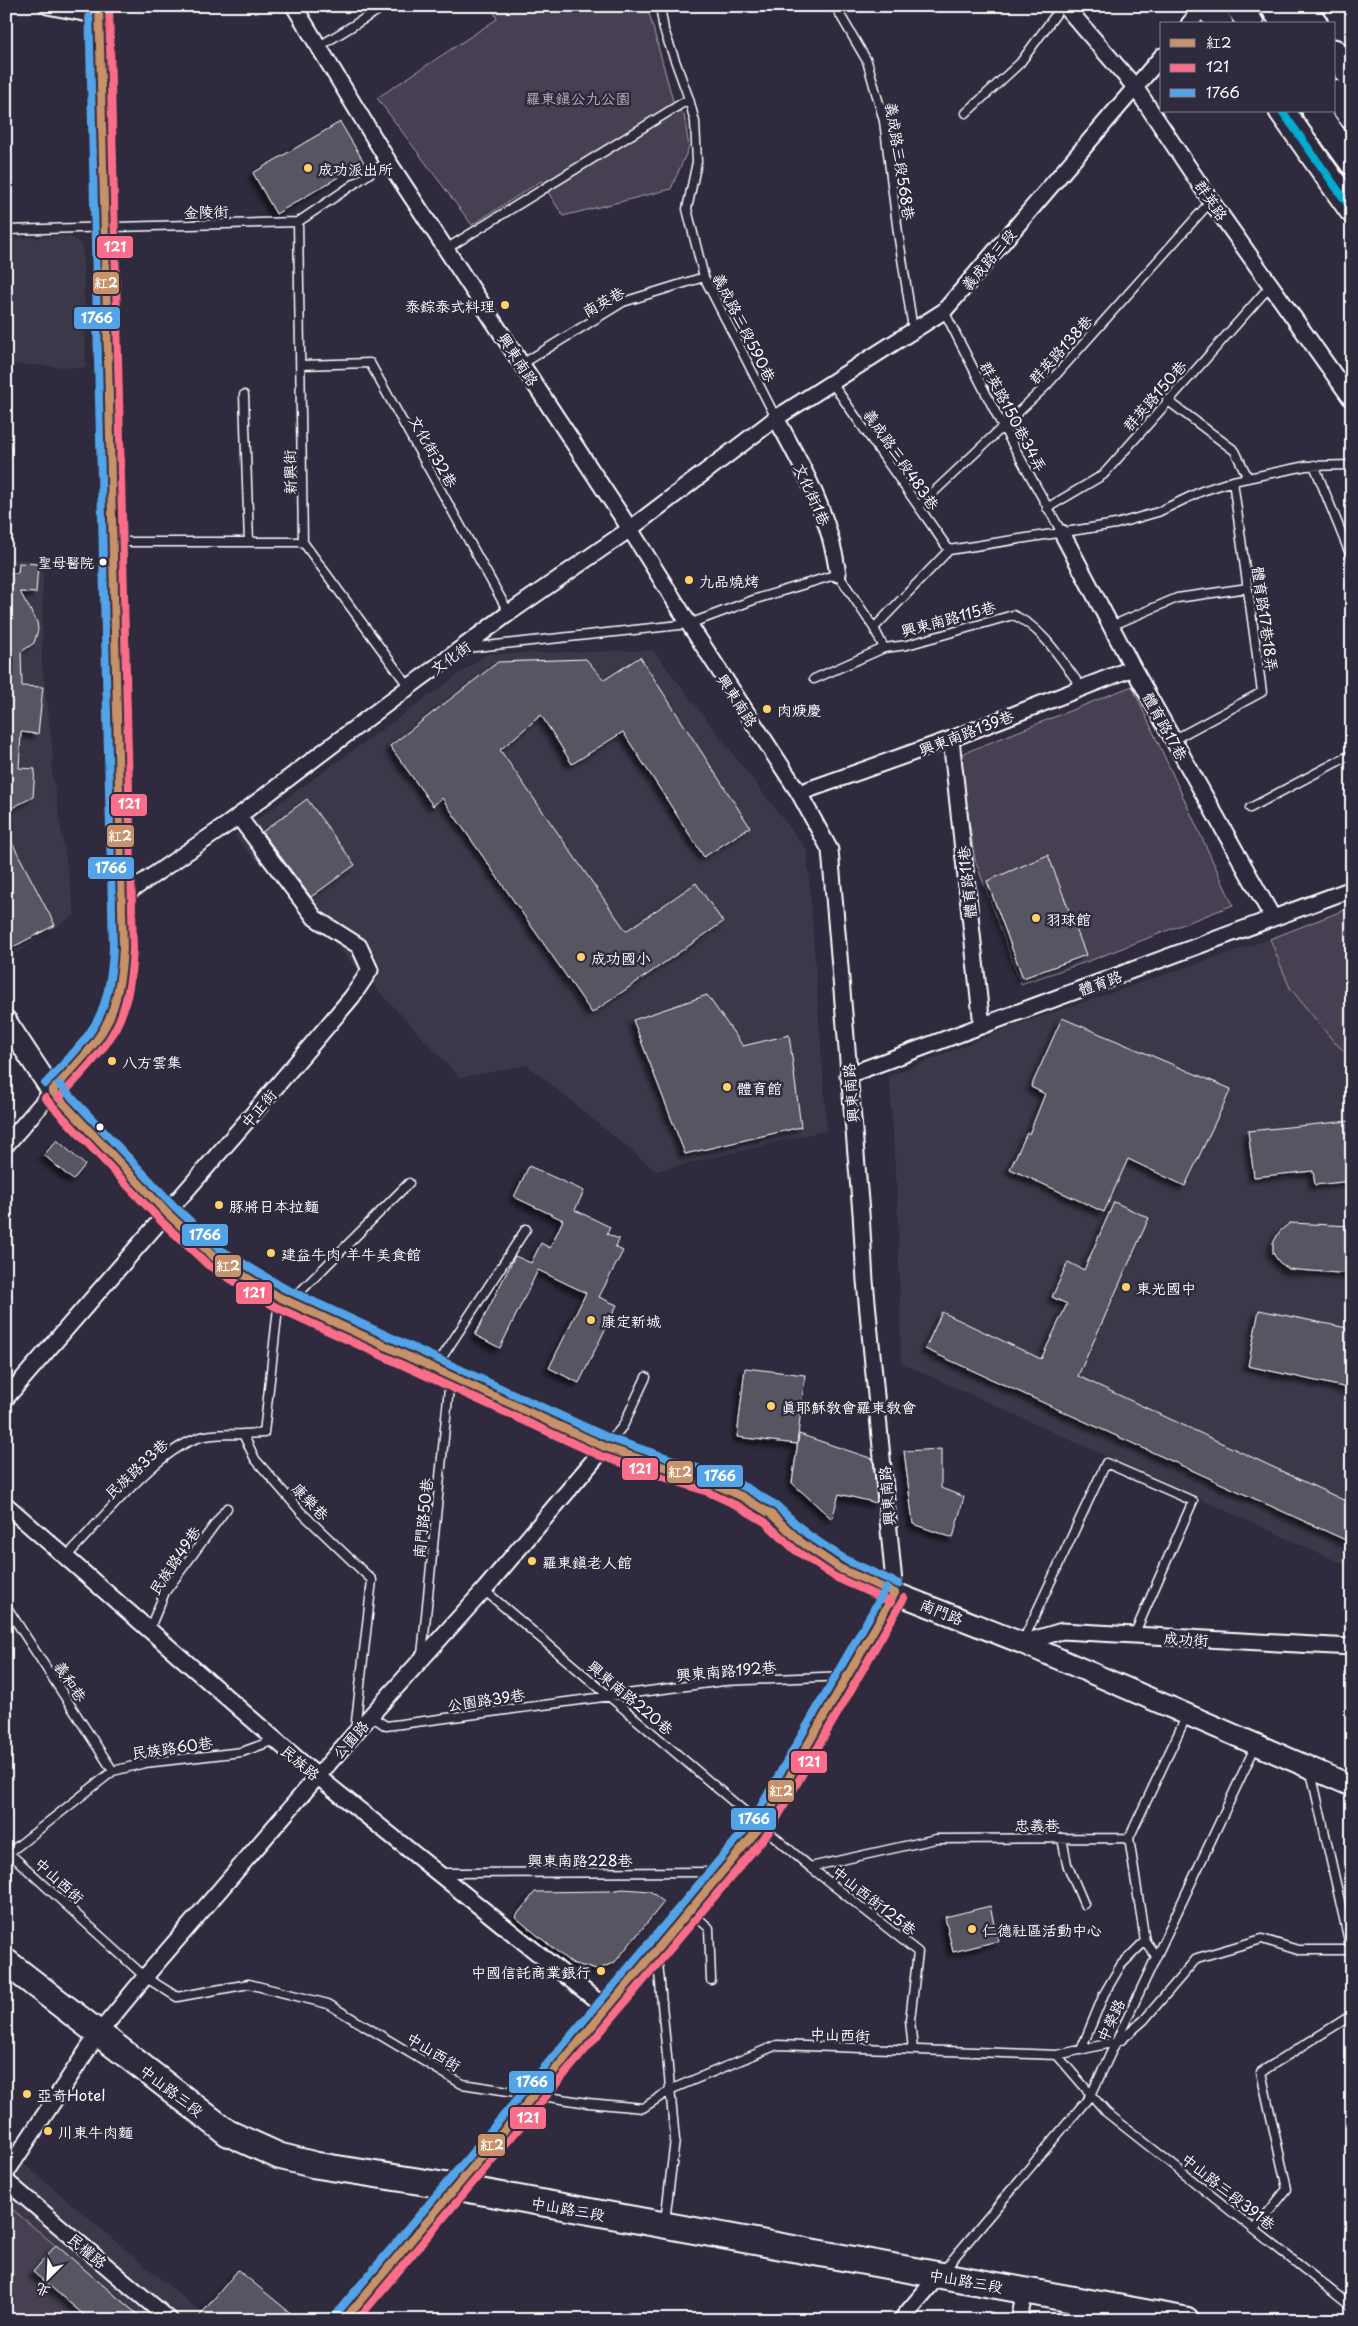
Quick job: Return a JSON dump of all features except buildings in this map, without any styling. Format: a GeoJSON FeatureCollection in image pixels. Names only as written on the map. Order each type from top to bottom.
{"type":"FeatureCollection","features":[{"type":"Feature","properties":{"kind":"main road"},"geometry":{"type":"LineString","coordinates":[[1206,6],[1218,22]]}},
{"type":"Feature","properties":{"kind":"main road"},"geometry":{"type":"LineString","coordinates":[[1238,6],[1250,22]]}},
{"type":"Feature","properties":{"kind":"main road"},"geometry":{"type":"LineString","coordinates":[[1273,6],[1284,22]]}},
{"type":"Feature","properties":{"kind":"main road"},"geometry":{"type":"LineString","coordinates":[[1302,6],[1314,22]]}},
{"type":"Feature","properties":{"kind":"main road"},"geometry":{"type":"LineString","coordinates":[[1336,55],[1352,77]]}},
{"type":"Feature","properties":{"kind":"main road"},"geometry":{"type":"LineString","coordinates":[[1336,96],[1352,117]]}},
{"type":"Feature","properties":{"kind":"main road"},"geometry":{"type":"LineString","coordinates":[[1283,112],[1352,210]]}},
{"type":"Feature","properties":{"kind":"main road"},"geometry":{"type":"LineString","coordinates":[[1316,112],[1352,162]]}},
{"type":"Feature","properties":{"kind":"main road","name":"中山路三段"},"geometry":{"type":"LineString","coordinates":[[6,1962],[228,2133],[279,2156],[315,2165],[455,2187],[1186,2320]]}},
{"type":"Feature","properties":{"kind":"street"},"geometry":{"type":"LineString","coordinates":[[6,1145],[102,1034],[114,1010],[122,972],[124,896],[107,228],[99,11],[48,6]]}},
{"type":"Feature","properties":{"kind":"street","name":"興東南路"},"geometry":{"type":"LineString","coordinates":[[294,6],[388,161],[630,529],[799,794],[830,850],[848,1075],[895,1593]]}},
{"type":"Feature","properties":{"kind":"street","name":"群英路"},"geometry":{"type":"LineString","coordinates":[[1063,6],[1135,87],[1211,201],[1352,400]]}},
{"type":"Feature","properties":{"kind":"street"},"geometry":{"type":"LineString","coordinates":[[1191,22],[1206,6]]}},
{"type":"Feature","properties":{"kind":"street","name":"義成路三段"},"geometry":{"type":"LineString","coordinates":[[776,418],[944,311],[1160,58]]}},
{"type":"Feature","properties":{"kind":"street","name":"文化街"},"geometry":{"type":"LineString","coordinates":[[124,896],[238,816],[509,613],[630,529],[776,418]]}},
{"type":"Feature","properties":{"kind":"street","name":"文化街1巷"},"geometry":{"type":"LineString","coordinates":[[776,418],[815,491],[833,541],[838,574]]}},
{"type":"Feature","properties":{"kind":"street","name":"體育路17巷"},"geometry":{"type":"LineString","coordinates":[[1062,533],[1133,668],[1273,918]]}},
{"type":"Feature","properties":{"kind":"street","name":"興東南路139巷"},"geometry":{"type":"LineString","coordinates":[[799,794],[951,739],[1133,668]]}},
{"type":"Feature","properties":{"kind":"street","name":"體育路11巷"},"geometry":{"type":"LineString","coordinates":[[951,739],[982,1026]]}},
{"type":"Feature","properties":{"kind":"street","name":"中正街"},"geometry":{"type":"LineString","coordinates":[[6,1398],[352,997],[370,970],[360,946],[314,918],[238,816]]}},
{"type":"Feature","properties":{"kind":"street","name":"體育路"},"geometry":{"type":"LineString","coordinates":[[848,1075],[1352,889]]}},
{"type":"Feature","properties":{"kind":"street","name":"南門路"},"geometry":{"type":"LineString","coordinates":[[6,1021],[52,1091],[167,1213],[215,1258],[284,1299],[605,1447],[712,1483],[742,1497],[771,1514],[801,1542],[841,1568],[895,1593],[1022,1643],[1310,1766],[1352,1786]]}},
{"type":"Feature","properties":{"kind":"street","name":"公園路"},"geometry":{"type":"LineString","coordinates":[[6,2173],[98,2034],[145,1977],[355,1733],[484,1590],[605,1447]]}},
{"type":"Feature","properties":{"kind":"street","name":"民族路"},"geometry":{"type":"LineString","coordinates":[[6,1505],[275,1740],[606,2008]]}},
{"type":"Feature","properties":{"kind":"street"},"geometry":{"type":"LineString","coordinates":[[344,2320],[656,1948],[761,1826],[895,1593]]}},
{"type":"Feature","properties":{"kind":"street","name":"成功街"},"geometry":{"type":"LineString","coordinates":[[1022,1643],[1062,1631],[1352,1647]]}},
{"type":"Feature","properties":{"kind":"street","name":"民權路"},"geometry":{"type":"LineString","coordinates":[[6,2181],[170,2320]]}},
{"type":"Feature","properties":{"kind":"street"},"geometry":{"type":"LineString","coordinates":[[901,2320],[939,2275]]}},
{"type":"Feature","properties":{"kind":"street"},"geometry":{"type":"LineString","coordinates":[[1019,2320],[1025,2290]]}},
{"type":"Feature","properties":{"kind":"lane"},"geometry":{"type":"LineString","coordinates":[[318,47],[385,6]]}},
{"type":"Feature","properties":{"kind":"lane","name":"義成路三段590巷"},"geometry":{"type":"LineString","coordinates":[[660,6],[664,30],[689,99],[695,122],[697,162],[687,209],[704,276],[776,418]]}},
{"type":"Feature","properties":{"kind":"lane","name":"義成路三段568巷"},"geometry":{"type":"LineString","coordinates":[[836,6],[868,61],[884,121],[898,233],[913,329]]}},
{"type":"Feature","properties":{"kind":"lane"},"geometry":{"type":"LineString","coordinates":[[966,114],[1020,63],[1063,6]]}},
{"type":"Feature","properties":{"kind":"lane"},"geometry":{"type":"LineString","coordinates":[[446,249],[689,99]]}},
{"type":"Feature","properties":{"kind":"lane"},"geometry":{"type":"LineString","coordinates":[[298,222],[388,161]]}},
{"type":"Feature","properties":{"kind":"lane","name":"群英路138巷"},"geometry":{"type":"LineString","coordinates":[[919,506],[1046,386],[1211,201]]}},
{"type":"Feature","properties":{"kind":"lane","name":"金陵街"},"geometry":{"type":"LineString","coordinates":[[6,230],[298,222]]}},
{"type":"Feature","properties":{"kind":"lane","name":"新興街"},"geometry":{"type":"LineString","coordinates":[[298,222],[303,542]]}},
{"type":"Feature","properties":{"kind":"lane","name":"南英巷"},"geometry":{"type":"LineString","coordinates":[[522,364],[623,302],[704,276]]}},
{"type":"Feature","properties":{"kind":"lane","name":"群英路150巷"},"geometry":{"type":"LineString","coordinates":[[1047,508],[1103,475],[1167,400],[1271,285]]}},
{"type":"Feature","properties":{"kind":"lane","name":"群英路150巷34弄"},"geometry":{"type":"LineString","coordinates":[[944,311],[1003,427],[1062,533]]}},
{"type":"Feature","properties":{"kind":"lane","name":"文化街32巷"},"geometry":{"type":"LineString","coordinates":[[301,365],[370,363],[509,613]]}},
{"type":"Feature","properties":{"kind":"lane","name":"義成路三段483巷"},"geometry":{"type":"LineString","coordinates":[[832,383],[949,550]]}},
{"type":"Feature","properties":{"kind":"lane"},"geometry":{"type":"LineString","coordinates":[[244,395],[249,542]]}},
{"type":"Feature","properties":{"kind":"lane"},"geometry":{"type":"LineString","coordinates":[[1167,400],[1234,451],[1248,478]]}},
{"type":"Feature","properties":{"kind":"lane"},"geometry":{"type":"LineString","coordinates":[[1314,465],[1352,559]]}},
{"type":"Feature","properties":{"kind":"lane"},"geometry":{"type":"LineString","coordinates":[[874,628],[949,550],[1116,524],[1158,512],[1202,491],[1233,481],[1314,465],[1352,466]]}},
{"type":"Feature","properties":{"kind":"lane","name":"體育路17巷18弄"},"geometry":{"type":"LineString","coordinates":[[1174,740],[1262,692],[1233,481]]}},
{"type":"Feature","properties":{"kind":"lane"},"geometry":{"type":"LineString","coordinates":[[114,542],[303,542],[409,687]]}},
{"type":"Feature","properties":{"kind":"lane"},"geometry":{"type":"LineString","coordinates":[[464,648],[689,624],[756,599],[838,574]]}},
{"type":"Feature","properties":{"kind":"lane","name":"興東南路115巷"},"geometry":{"type":"LineString","coordinates":[[838,574],[874,628],[884,648],[907,645],[1013,615],[1026,620],[1054,650],[1082,688]]}},
{"type":"Feature","properties":{"kind":"lane"},"geometry":{"type":"LineString","coordinates":[[1111,626],[1177,598],[1248,588]]}},
{"type":"Feature","properties":{"kind":"lane"},"geometry":{"type":"LineString","coordinates":[[814,678],[884,648]]}},
{"type":"Feature","properties":{"kind":"lane"},"geometry":{"type":"LineString","coordinates":[[1250,808],[1352,754]]}},
{"type":"Feature","properties":{"kind":"lane"},"geometry":{"type":"LineString","coordinates":[[244,1434],[264,1433],[284,1299],[409,1183]]}},
{"type":"Feature","properties":{"kind":"lane"},"geometry":{"type":"LineString","coordinates":[[443,1372],[526,1230]]}},
{"type":"Feature","properties":{"kind":"lane","name":"南門路50巷"},"geometry":{"type":"LineString","coordinates":[[421,1662],[443,1372]]}},
{"type":"Feature","properties":{"kind":"lane"},"geometry":{"type":"LineString","coordinates":[[605,1447],[622,1426],[646,1377]]}},
{"type":"Feature","properties":{"kind":"lane","name":"民族路33巷"},"geometry":{"type":"LineString","coordinates":[[65,1558],[158,1462],[180,1445],[199,1437],[244,1434]]}},
{"type":"Feature","properties":{"kind":"lane","name":"康樂巷"},"geometry":{"type":"LineString","coordinates":[[244,1434],[255,1459],[295,1506],[372,1580],[355,1733]]}},
{"type":"Feature","properties":{"kind":"lane"},"geometry":{"type":"LineString","coordinates":[[1022,1643],[1106,1463],[1193,1501],[1134,1636]]}},
{"type":"Feature","properties":{"kind":"lane","name":"民族路49巷"},"geometry":{"type":"LineString","coordinates":[[148,1630],[165,1592],[227,1508]]}},
{"type":"Feature","properties":{"kind":"lane","name":"興東南路220巷"},"geometry":{"type":"LineString","coordinates":[[484,1590],[761,1826]]}},
{"type":"Feature","properties":{"kind":"lane","name":"義和巷"},"geometry":{"type":"LineString","coordinates":[[6,1606],[113,1771]]}},
{"type":"Feature","properties":{"kind":"lane","name":"興東南路192巷"},"geometry":{"type":"LineString","coordinates":[[608,1696],[724,1681],[846,1676]]}},
{"type":"Feature","properties":{"kind":"lane","name":"公園路39巷"},"geometry":{"type":"LineString","coordinates":[[371,1716],[386,1726],[608,1696]]}},
{"type":"Feature","properties":{"kind":"lane"},"geometry":{"type":"LineString","coordinates":[[1156,1956],[1145,1941],[1129,1838],[1188,1714]]}},
{"type":"Feature","properties":{"kind":"lane","name":"民族路60巷"},"geometry":{"type":"LineString","coordinates":[[8,1852],[113,1771],[145,1763],[242,1752],[275,1740]]}},
{"type":"Feature","properties":{"kind":"lane","name":"中榮路"},"geometry":{"type":"LineString","coordinates":[[939,2275],[1091,2095],[1257,1744]]}},
{"type":"Feature","properties":{"kind":"lane"},"geometry":{"type":"LineString","coordinates":[[1114,2043],[1120,2041],[1144,2020],[1197,1958],[1262,1939],[1298,1950],[1351,1950],[1310,1766]]}},
{"type":"Feature","properties":{"kind":"lane","name":"中山西街125巷"},"geometry":{"type":"LineString","coordinates":[[761,1826],[918,1952],[910,2020],[913,2050]]}},
{"type":"Feature","properties":{"kind":"lane"},"geometry":{"type":"LineString","coordinates":[[1062,1838],[1067,1864],[1084,1904]]}},
{"type":"Feature","properties":{"kind":"lane","name":"忠義巷"},"geometry":{"type":"LineString","coordinates":[[810,1867],[936,1839],[1129,1838]]}},
{"type":"Feature","properties":{"kind":"lane","name":"中山西街"},"geometry":{"type":"LineString","coordinates":[[8,1852],[145,1977],[177,1997],[250,1984],[328,2004],[462,2084],[532,2095],[643,2108],[672,2089],[777,2045],[1057,2056],[1114,2043]]}},
{"type":"Feature","properties":{"kind":"lane","name":"興東南路228巷"},"geometry":{"type":"LineString","coordinates":[[438,1873],[721,1872]]}},
{"type":"Feature","properties":{"kind":"lane"},"geometry":{"type":"LineString","coordinates":[[689,1910],[709,1928],[711,1980]]}},
{"type":"Feature","properties":{"kind":"lane"},"geometry":{"type":"LineString","coordinates":[[1081,2050],[1108,1987],[1121,1965],[1145,1941]]}},
{"type":"Feature","properties":{"kind":"lane"},"geometry":{"type":"LineString","coordinates":[[656,1948],[672,2089],[675,2140],[664,2225]]}},
{"type":"Feature","properties":{"kind":"lane"},"geometry":{"type":"LineString","coordinates":[[1255,2229],[1287,2189],[1262,2072],[1352,2015]]}},
{"type":"Feature","properties":{"kind":"lane"},"geometry":{"type":"LineString","coordinates":[[1057,2056],[1091,2095]]}},
{"type":"Feature","properties":{"kind":"lane","name":"中山路三段391巷"},"geometry":{"type":"LineString","coordinates":[[1091,2095],[1106,2112],[1352,2307]]}},
{"type":"Feature","properties":{"kind":"shaded area"},"geometry":{"type":"Polygon","coordinates":[[[69,236],[83,245],[86,368],[6,364],[6,238],[69,236]]]}},
{"type":"Feature","properties":{"kind":"shaded area"},"geometry":{"type":"Polygon","coordinates":[[[6,559],[43,561],[42,664],[53,753],[52,772],[75,915],[16,954],[6,934],[6,559]]]}},
{"type":"Feature","properties":{"kind":"shaded area","name":"成功國小"},"geometry":{"type":"Polygon","coordinates":[[[653,650],[807,850],[827,1130],[656,1171],[527,1065],[460,1078],[234,836],[487,654],[653,650]]]}},
{"type":"Feature","properties":{"kind":"shaded area","name":"東光國中"},"geometry":{"type":"Polygon","coordinates":[[[1270,939],[1290,988],[1334,1042],[1352,1058],[1352,1568],[901,1363],[898,1212],[889,1076],[1013,1026],[1270,939]]]}},
{"type":"Feature","properties":{"kind":"shaded area"},"geometry":{"type":"Polygon","coordinates":[[[24,2164],[210,2320],[144,2320],[12,2209],[6,2211],[6,2175],[24,2164]]]}},
{"type":"Feature","properties":{"kind":"green space","name":"羅東鎮公九公園"},"geometry":{"type":"Polygon","coordinates":[[[492,6],[647,6],[675,108],[684,114],[689,147],[671,189],[563,216],[541,181],[472,225],[377,98],[497,19],[492,6]]]}},
{"type":"Feature","properties":{"kind":"green space"},"geometry":{"type":"Polygon","coordinates":[[[1132,686],[1233,905],[1089,961],[1021,984],[975,860],[959,755],[1132,686]]]}},
{"type":"Feature","properties":{"kind":"green space"},"geometry":{"type":"Polygon","coordinates":[[[1352,907],[1352,1058],[1334,1042],[1290,988],[1270,939],[1352,907]]]}},
{"type":"Feature","properties":{"kind":"green space"},"geometry":{"type":"Polygon","coordinates":[[[12,2209],[144,2320],[6,2320],[6,2211],[12,2209]]]}},
{"type":"Feature","properties":{"kind":"transit line","name":"1766"},"geometry":{"type":"LineString","coordinates":[[45,1084],[75,1052],[95,1024],[108,993],[113,948],[89,6]]}},
{"type":"Feature","properties":{"kind":"transit line","name":"紅2"},"geometry":{"type":"LineString","coordinates":[[52,1091],[95,1043],[104,1028],[117,995],[123,948],[99,6]]}},
{"type":"Feature","properties":{"kind":"transit line","name":"121"},"geometry":{"type":"LineString","coordinates":[[59,1098],[91,1063],[113,1033],[127,998],[133,949],[109,6]]}},
{"type":"Feature","properties":{"kind":"transit line"},"geometry":{"type":"LineString","coordinates":[[1283,112],[1352,210]]}},
{"type":"Feature","properties":{"kind":"transit line","name":"1766"},"geometry":{"type":"LineString","coordinates":[[59,1084],[174,1206],[221,1250],[284,1288],[609,1438],[715,1474],[747,1488],[777,1506],[807,1534],[846,1560],[899,1584]]}},
{"type":"Feature","properties":{"kind":"transit line","name":"紅2"},"geometry":{"type":"LineString","coordinates":[[52,1091],[167,1213],[215,1258],[279,1297],[605,1447],[712,1483],[743,1497],[771,1514],[801,1542],[841,1569],[895,1593]]}},
{"type":"Feature","properties":{"kind":"transit line","name":"121"},"geometry":{"type":"LineString","coordinates":[[45,1098],[160,1220],[208,1265],[274,1306],[601,1456],[708,1492],[738,1506],[765,1522],[795,1550],[835,1577],[891,1602]]}},
{"type":"Feature","properties":{"kind":"transit line","name":"1766"},"geometry":{"type":"LineString","coordinates":[[336,2314],[753,1820],[886,1588]]}},
{"type":"Feature","properties":{"kind":"transit line","name":"紅2"},"geometry":{"type":"LineString","coordinates":[[344,2320],[761,1826],[895,1593]]}},
{"type":"Feature","properties":{"kind":"transit line","name":"121"},"geometry":{"type":"LineString","coordinates":[[357,2320],[769,1832],[904,1598]]}},
{"type":"Feature","properties":{"kind":"place","name":"成功派出所"},"geometry":{"type":"Point","coordinates":[308,168]}},
{"type":"Feature","properties":{"kind":"place","name":"泰錝泰式料理"},"geometry":{"type":"Point","coordinates":[505,305]}},
{"type":"Feature","properties":{"kind":"place","name":"聖母醫院"},"geometry":{"type":"Point","coordinates":[103,562]}},
{"type":"Feature","properties":{"kind":"place","name":"九品燒烤"},"geometry":{"type":"Point","coordinates":[689,580]}},
{"type":"Feature","properties":{"kind":"place","name":"肉焿慶"},"geometry":{"type":"Point","coordinates":[767,709]}},
{"type":"Feature","properties":{"kind":"place","name":"羽球館"},"geometry":{"type":"Point","coordinates":[1036,918]}},
{"type":"Feature","properties":{"kind":"place","name":"成功國小"},"geometry":{"type":"Point","coordinates":[581,957]}},
{"type":"Feature","properties":{"kind":"place","name":"八方雲集"},"geometry":{"type":"Point","coordinates":[112,1061]}},
{"type":"Feature","properties":{"kind":"place","name":"體育館"},"geometry":{"type":"Point","coordinates":[727,1087]}},
{"type":"Feature","properties":{"kind":"place","name":"豚將日本拉麵"},"geometry":{"type":"Point","coordinates":[219,1205]}},
{"type":"Feature","properties":{"kind":"place","name":"建益牛肉 羊牛美食館"},"geometry":{"type":"Point","coordinates":[271,1253]}},
{"type":"Feature","properties":{"kind":"place","name":"東光國中"},"geometry":{"type":"Point","coordinates":[1126,1287]}},
{"type":"Feature","properties":{"kind":"place","name":"康定新城"},"geometry":{"type":"Point","coordinates":[591,1320]}},
{"type":"Feature","properties":{"kind":"place","name":"真耶穌教會羅東教會"},"geometry":{"type":"Point","coordinates":[771,1406]}},
{"type":"Feature","properties":{"kind":"place","name":"羅東鎮老人館"},"geometry":{"type":"Point","coordinates":[532,1561]}},
{"type":"Feature","properties":{"kind":"place","name":"仁德社區活動中心"},"geometry":{"type":"Point","coordinates":[972,1929]}},
{"type":"Feature","properties":{"kind":"place","name":"中國信託商業銀行"},"geometry":{"type":"Point","coordinates":[601,1971]}},
{"type":"Feature","properties":{"kind":"place","name":"亞奇Hotel"},"geometry":{"type":"Point","coordinates":[27,2094]}},
{"type":"Feature","properties":{"kind":"place","name":"川東牛肉麵"},"geometry":{"type":"Point","coordinates":[48,2131]}}]}
